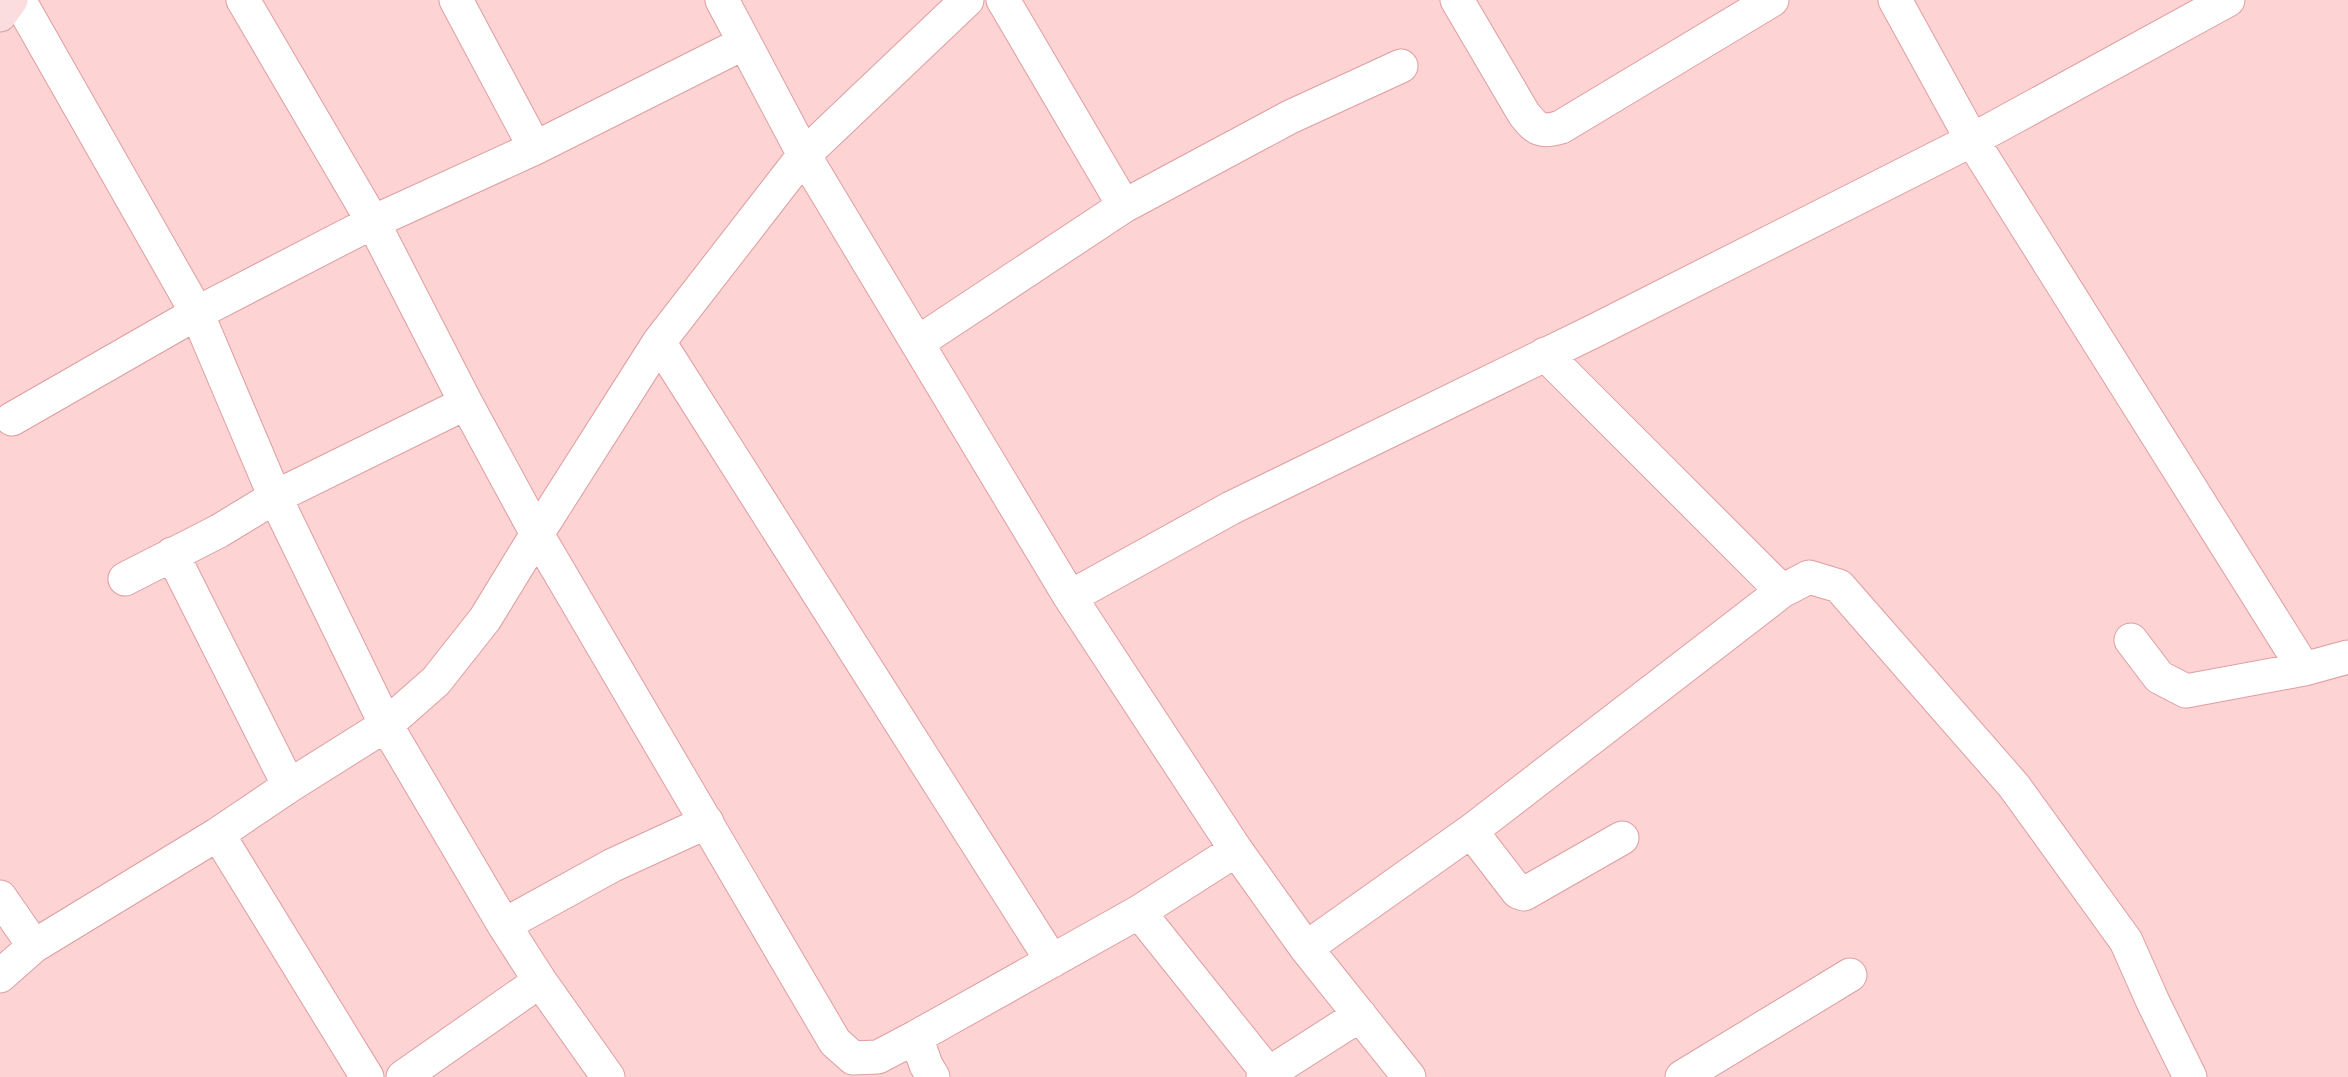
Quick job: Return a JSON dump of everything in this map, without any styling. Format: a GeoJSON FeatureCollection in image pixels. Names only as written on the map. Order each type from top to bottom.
{"type":"FeatureCollection","features":[{"type":"Feature","properties":{"kind":"street"},"geometry":{"type":"LineString","coordinates":[[0,15],[11,0]]}},
{"type":"Feature","properties":{"kind":"street"},"geometry":{"type":"LineString","coordinates":[[20,0],[197,313],[275,497],[386,725],[504,925],[540,981],[608,1077]]}},
{"type":"Feature","properties":{"kind":"street"},"geometry":{"type":"LineString","coordinates":[[243,0],[373,222],[466,403],[537,534],[836,1042],[853,1058],[878,1057],[916,1037],[1139,912],[1236,850]]}},
{"type":"Feature","properties":{"kind":"street"},"geometry":{"type":"LineString","coordinates":[[456,0],[535,148]]}},
{"type":"Feature","properties":{"kind":"street"},"geometry":{"type":"LineString","coordinates":[[722,0],[804,155],[1070,597],[1236,850],[1306,948],[1408,1077]]}},
{"type":"Feature","properties":{"kind":"street"},"geometry":{"type":"LineString","coordinates":[[0,976],[34,946],[218,834],[386,725],[436,681],[485,618],[659,342],[804,155],[967,0]]}},
{"type":"Feature","properties":{"kind":"street"},"geometry":{"type":"LineString","coordinates":[[1003,0],[1124,206]]}},
{"type":"Feature","properties":{"kind":"street"},"geometry":{"type":"LineString","coordinates":[[1457,0],[1524,114],[1535,127],[1548,131],[1561,127],[1772,0]]}},
{"type":"Feature","properties":{"kind":"street"},"geometry":{"type":"LineString","coordinates":[[1895,0],[1972,140],[2304,669]]}},
{"type":"Feature","properties":{"kind":"street"},"geometry":{"type":"LineString","coordinates":[[1070,597],[1231,508],[1972,140],[2228,0]]}},
{"type":"Feature","properties":{"kind":"street"},"geometry":{"type":"LineString","coordinates":[[12,419],[197,313],[373,222],[535,148],[744,43]]}},
{"type":"Feature","properties":{"kind":"street"},"geometry":{"type":"LineString","coordinates":[[917,344],[1124,206],[1290,117],[1401,66]]}},
{"type":"Feature","properties":{"kind":"street"},"geometry":{"type":"LineString","coordinates":[[659,342],[1052,961]]}},
{"type":"Feature","properties":{"kind":"street"},"geometry":{"type":"LineString","coordinates":[[1545,354],[1782,591]]}},
{"type":"Feature","properties":{"kind":"street"},"geometry":{"type":"LineString","coordinates":[[125,579],[219,531],[275,497],[466,403]]}},
{"type":"Feature","properties":{"kind":"street"},"geometry":{"type":"LineString","coordinates":[[172,554],[289,786]]}},
{"type":"Feature","properties":{"kind":"street"},"geometry":{"type":"LineString","coordinates":[[1306,948],[1471,831],[1782,591],[1809,577],[1839,586],[2014,786],[2126,941],[2190,1077]]}},
{"type":"Feature","properties":{"kind":"street"},"geometry":{"type":"LineString","coordinates":[[2131,640],[2159,677],[2186,691],[2304,669],[2348,657]]}},
{"type":"Feature","properties":{"kind":"street"},"geometry":{"type":"LineString","coordinates":[[504,925],[613,865],[707,822]]}},
{"type":"Feature","properties":{"kind":"street"},"geometry":{"type":"LineString","coordinates":[[1471,831],[1518,892],[1524,894],[1622,838]]}},
{"type":"Feature","properties":{"kind":"street"},"geometry":{"type":"LineString","coordinates":[[218,834],[367,1077]]}},
{"type":"Feature","properties":{"kind":"street"},"geometry":{"type":"LineString","coordinates":[[0,897],[34,946]]}},
{"type":"Feature","properties":{"kind":"street"},"geometry":{"type":"LineString","coordinates":[[1139,912],[1266,1075],[1360,1015]]}},
{"type":"Feature","properties":{"kind":"street"},"geometry":{"type":"LineString","coordinates":[[1682,1077],[1850,975]]}},
{"type":"Feature","properties":{"kind":"street"},"geometry":{"type":"LineString","coordinates":[[403,1077],[540,981]]}},
{"type":"Feature","properties":{"kind":"street"},"geometry":{"type":"LineString","coordinates":[[916,1037],[933,1077]]}}]}
